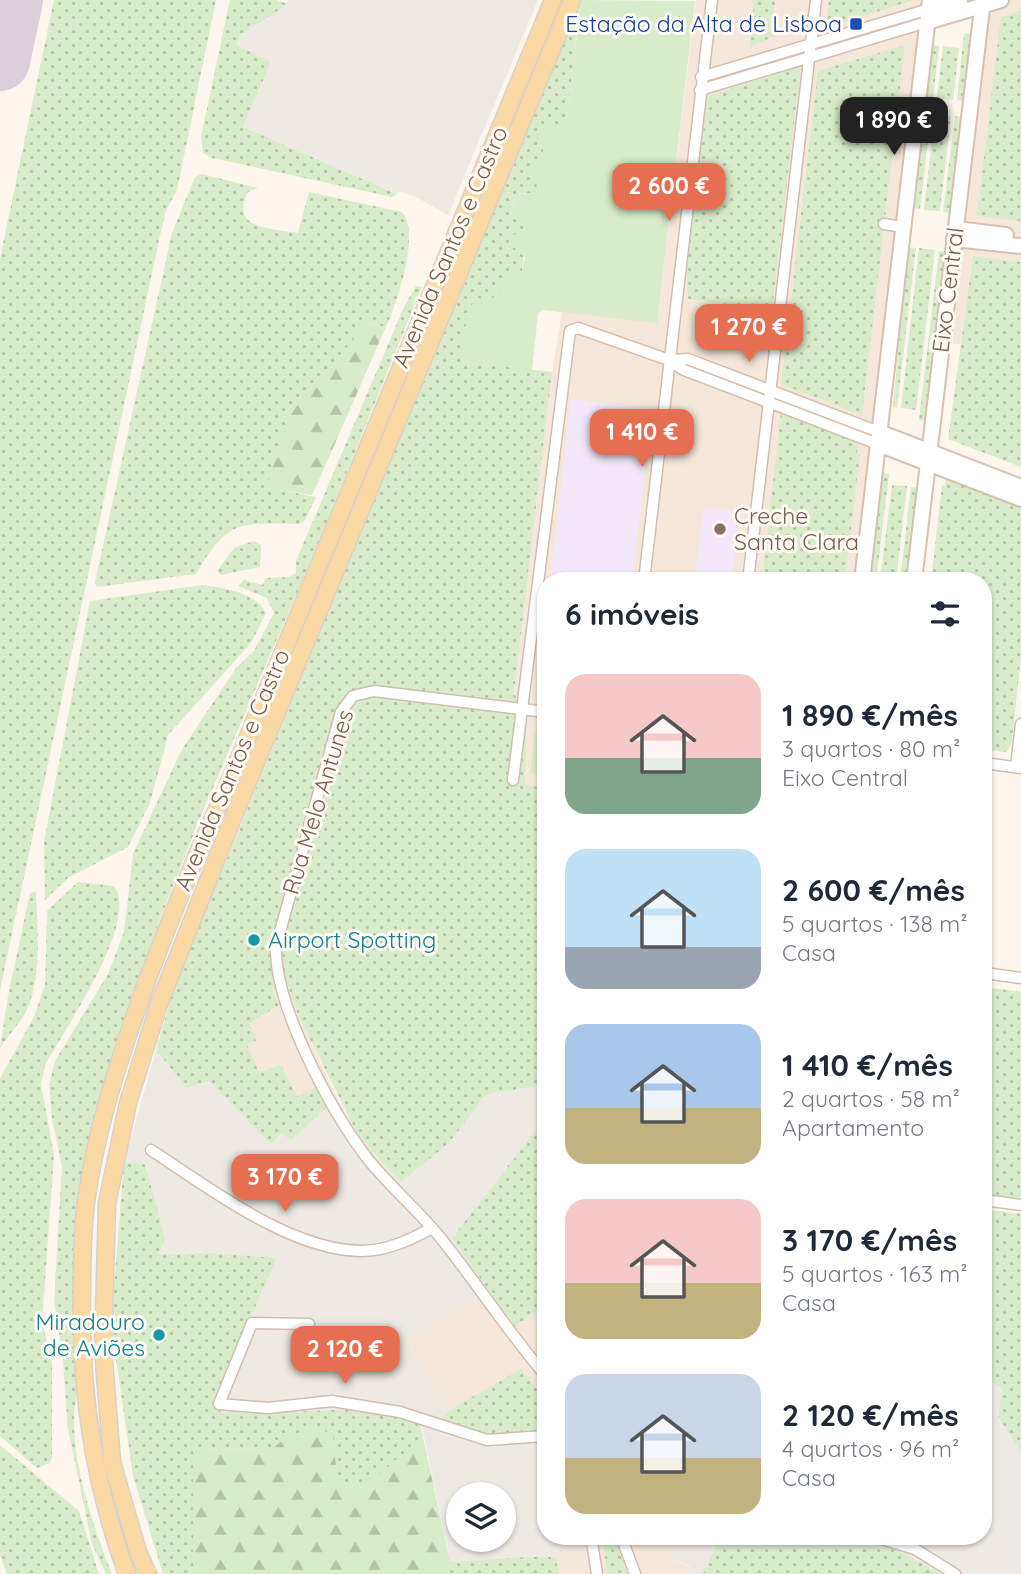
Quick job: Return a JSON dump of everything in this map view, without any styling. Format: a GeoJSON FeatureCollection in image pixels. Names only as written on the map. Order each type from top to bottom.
{"type":"FeatureCollection","features":[{"type":"Feature","properties":{"kind":"main road","name":"Avenida Santos e Castro"},"geometry":{"type":"LineString","coordinates":[[127,1574],[109,1526],[94,1466],[86,1420],[81,1344],[86,1205],[93,1160],[112,1084],[191,863],[225,792],[553,0]]}},
{"type":"Feature","properties":{"kind":"main road","name":"Avenida Santos e Castro"},"geometry":{"type":"LineString","coordinates":[[148,1574],[138,1552],[112,1462],[103,1349],[107,1203],[128,1103],[159,1004],[226,835],[572,0]]}},
{"type":"Feature","properties":{"kind":"main road"},"geometry":{"type":"LineString","coordinates":[[929,10],[960,0]]}},
{"type":"Feature","properties":{"kind":"main road"},"geometry":{"type":"LineString","coordinates":[[929,10],[1002,0]]}},
{"type":"Feature","properties":{"kind":"main road","name":"Eixo Central"},"geometry":{"type":"LineString","coordinates":[[915,572],[982,3]]}},
{"type":"Feature","properties":{"kind":"main road"},"geometry":{"type":"LineString","coordinates":[[863,572],[929,10]]}},
{"type":"Feature","properties":{"kind":"main road"},"geometry":{"type":"LineString","coordinates":[[955,234],[1021,236]]}},
{"type":"Feature","properties":{"kind":"main road"},"geometry":{"type":"LineString","coordinates":[[955,234],[1021,246]]}},
{"type":"Feature","properties":{"kind":"main road"},"geometry":{"type":"LineString","coordinates":[[878,438],[1021,487]]}},
{"type":"Feature","properties":{"kind":"main road"},"geometry":{"type":"LineString","coordinates":[[928,457],[1021,499]]}},
{"type":"Feature","properties":{"kind":"street"},"geometry":{"type":"LineString","coordinates":[[645,572],[712,0]]}},
{"type":"Feature","properties":{"kind":"street"},"geometry":{"type":"LineString","coordinates":[[748,572],[816,0]]}},
{"type":"Feature","properties":{"kind":"street"},"geometry":{"type":"LineString","coordinates":[[701,77],[929,10]]}},
{"type":"Feature","properties":{"kind":"street"},"geometry":{"type":"LineString","coordinates":[[700,90],[809,57],[929,10]]}},
{"type":"Feature","properties":{"kind":"street"},"geometry":{"type":"LineString","coordinates":[[884,224],[904,227]]}},
{"type":"Feature","properties":{"kind":"street"},"geometry":{"type":"LineString","coordinates":[[539,572],[570,331],[578,328],[669,360],[684,370],[768,403],[878,438]]}},
{"type":"Feature","properties":{"kind":"street"},"geometry":{"type":"LineString","coordinates":[[669,360],[688,359],[770,389],[878,438]]}},
{"type":"Feature","properties":{"kind":"street"},"geometry":{"type":"LineString","coordinates":[[513,780],[537,591]]}},
{"type":"Feature","properties":{"kind":"street","name":"Rua Melo Antunes"},"geometry":{"type":"LineString","coordinates":[[432,1228],[378,1171],[349,1132],[292,1017],[277,975],[276,946],[346,703],[353,696],[374,691],[537,711]]}},
{"type":"Feature","properties":{"kind":"street"},"geometry":{"type":"LineString","coordinates":[[992,764],[1018,767],[1021,724]]}},
{"type":"Feature","properties":{"kind":"street"},"geometry":{"type":"LineString","coordinates":[[992,975],[1021,978]]}},
{"type":"Feature","properties":{"kind":"street"},"geometry":{"type":"LineString","coordinates":[[151,1150],[242,1210],[286,1231],[330,1245],[360,1251],[381,1249],[406,1242],[432,1228],[537,1357]]}},
{"type":"Feature","properties":{"kind":"street"},"geometry":{"type":"LineString","coordinates":[[992,1201],[1021,1205]]}},
{"type":"Feature","properties":{"kind":"street"},"geometry":{"type":"LineString","coordinates":[[309,1324],[252,1323],[219,1404],[268,1408],[332,1401],[358,1403],[400,1412],[487,1440],[537,1437]]}},
{"type":"Feature","properties":{"kind":"street"},"geometry":{"type":"LineString","coordinates":[[592,1545],[597,1574]]}},
{"type":"Feature","properties":{"kind":"street"},"geometry":{"type":"LineString","coordinates":[[624,1545],[635,1574]]}},
{"type":"Feature","properties":{"kind":"street"},"geometry":{"type":"LineString","coordinates":[[902,1545],[915,1549],[955,1574]]}},
{"type":"Feature","properties":{"kind":"shaded area"},"geometry":{"type":"Polygon","coordinates":[[[290,0],[538,0],[448,215],[416,197],[400,191],[397,194],[243,127],[271,62],[237,45],[239,36],[290,0]]]}},
{"type":"Feature","properties":{"kind":"shaded area"},"geometry":{"type":"Polygon","coordinates":[[[696,0],[925,0],[858,572],[537,572],[537,787],[525,786],[527,716],[514,693],[552,372],[562,312],[657,322],[696,0]]]}},
{"type":"Feature","properties":{"kind":"shaded area"},"geometry":{"type":"Polygon","coordinates":[[[988,0],[1021,0],[1021,350],[947,343],[988,0]]]}},
{"type":"Feature","properties":{"kind":"shaded area"},"geometry":{"type":"Polygon","coordinates":[[[571,399],[652,409],[633,572],[551,572],[571,399]]]}},
{"type":"Feature","properties":{"kind":"shaded area","name":"Creche Santa Clara"},"geometry":{"type":"Polygon","coordinates":[[[704,507],[740,511],[733,572],[696,572],[704,507]]]}},
{"type":"Feature","properties":{"kind":"shaded area"},"geometry":{"type":"Polygon","coordinates":[[[288,986],[298,1015],[334,1091],[327,1107],[194,1065],[271,988],[288,986]]]}},
{"type":"Feature","properties":{"kind":"shaded area"},"geometry":{"type":"Polygon","coordinates":[[[156,1050],[187,1087],[209,1080],[271,1144],[282,1133],[291,1141],[327,1107],[334,1091],[359,1137],[449,1143],[486,1095],[537,1086],[537,1129],[452,1238],[488,1290],[406,1340],[450,1410],[435,1426],[476,1441],[537,1440],[537,1545],[563,1545],[565,1557],[450,1562],[448,1552],[516,1552],[516,1482],[446,1482],[446,1543],[421,1421],[365,1409],[275,1412],[238,1409],[222,1413],[213,1401],[277,1258],[213,1253],[157,1254],[146,1164],[124,1162],[156,1050]]]}},
{"type":"Feature","properties":{"kind":"shaded area"},"geometry":{"type":"Polygon","coordinates":[[[488,1290],[514,1327],[537,1311],[537,1389],[521,1370],[450,1410],[406,1340],[488,1290]]]}},
{"type":"Feature","properties":{"kind":"shaded area"},"geometry":{"type":"Polygon","coordinates":[[[992,1382],[1002,1389],[998,1417],[1021,1452],[1021,1574],[940,1574],[898,1550],[898,1545],[992,1545],[992,1382]]]}},
{"type":"Feature","properties":{"kind":"shaded area"},"geometry":{"type":"Polygon","coordinates":[[[563,1545],[671,1545],[667,1556],[690,1567],[688,1574],[559,1574],[556,1557],[565,1554],[563,1545]]]}},
{"type":"Feature","properties":{"kind":"shaded area"},"geometry":{"type":"Polygon","coordinates":[[[671,1545],[716,1545],[703,1574],[688,1574],[690,1566],[667,1556],[671,1545]]]}},
{"type":"Feature","properties":{"kind":"green space"},"geometry":{"type":"Polygon","coordinates":[[[54,0],[216,0],[177,190],[166,210],[159,240],[0,990],[0,258],[54,0]]]}},
{"type":"Feature","properties":{"kind":"green space"},"geometry":{"type":"Polygon","coordinates":[[[230,0],[277,0],[288,4],[239,36],[237,45],[271,62],[243,127],[397,194],[392,197],[212,158],[203,153],[201,137],[230,0]]]}},
{"type":"Feature","properties":{"kind":"green space"},"geometry":{"type":"Polygon","coordinates":[[[580,0],[695,1],[657,323],[542,310],[538,314],[532,370],[463,362],[461,341],[474,298],[493,298],[505,283],[507,272],[522,271],[525,257],[508,243],[511,235],[525,232],[527,222],[511,216],[516,194],[536,193],[537,181],[528,175],[531,161],[541,163],[544,147],[539,140],[544,129],[566,126],[577,34],[567,31],[580,0]]]}},
{"type":"Feature","properties":{"kind":"green space"},"geometry":{"type":"Polygon","coordinates":[[[754,0],[775,0],[772,30],[784,32],[750,47],[754,0]]]}},
{"type":"Feature","properties":{"kind":"green space"},"geometry":{"type":"Polygon","coordinates":[[[829,0],[914,0],[829,27],[826,25],[829,0]]]}},
{"type":"Feature","properties":{"kind":"green space"},"geometry":{"type":"Polygon","coordinates":[[[1021,11],[1021,221],[977,216],[1001,17],[1021,11]]]}},
{"type":"Feature","properties":{"kind":"green space"},"geometry":{"type":"Polygon","coordinates":[[[567,31],[577,33],[566,126],[544,147],[536,193],[516,194],[511,215],[527,222],[522,272],[493,301],[463,362],[552,372],[514,693],[527,716],[525,785],[537,787],[537,1086],[486,1095],[449,1143],[401,1182],[359,1137],[298,1015],[288,986],[272,988],[279,1005],[250,1023],[256,1041],[247,1045],[259,1072],[281,1065],[297,1097],[317,1086],[327,1107],[291,1141],[282,1133],[271,1144],[209,1081],[187,1088],[156,1050],[174,988],[567,31]]]}},
{"type":"Feature","properties":{"kind":"green space"},"geometry":{"type":"Polygon","coordinates":[[[964,33],[972,34],[964,101],[957,100],[964,33]]]}},
{"type":"Feature","properties":{"kind":"green space"},"geometry":{"type":"Polygon","coordinates":[[[905,45],[862,415],[781,384],[818,71],[905,45]]]}},
{"type":"Feature","properties":{"kind":"green space"},"geometry":{"type":"Polygon","coordinates":[[[931,45],[939,46],[933,98],[926,97],[931,45]]]}},
{"type":"Feature","properties":{"kind":"green space"},"geometry":{"type":"Polygon","coordinates":[[[943,46],[959,48],[953,100],[937,98],[943,46]]]}},
{"type":"Feature","properties":{"kind":"green space"},"geometry":{"type":"Polygon","coordinates":[[[801,65],[772,310],[688,299],[687,267],[707,97],[801,65]]]}},
{"type":"Feature","properties":{"kind":"green space"},"geometry":{"type":"Polygon","coordinates":[[[924,112],[931,113],[920,209],[912,208],[924,112]]]}},
{"type":"Feature","properties":{"kind":"green space"},"geometry":{"type":"Polygon","coordinates":[[[935,114],[951,116],[940,211],[924,210],[935,114]]]}},
{"type":"Feature","properties":{"kind":"green space"},"geometry":{"type":"Polygon","coordinates":[[[955,116],[963,117],[951,213],[943,212],[955,116]]]}},
{"type":"Feature","properties":{"kind":"green space"},"geometry":{"type":"Polygon","coordinates":[[[202,174],[258,188],[248,192],[244,214],[256,225],[266,228],[298,233],[309,192],[402,212],[409,235],[401,286],[386,327],[367,323],[266,487],[316,497],[305,520],[299,524],[262,524],[237,528],[217,543],[196,574],[97,587],[95,582],[172,233],[195,177],[202,174]]]}},
{"type":"Feature","properties":{"kind":"green space"},"geometry":{"type":"Polygon","coordinates":[[[908,247],[916,248],[897,408],[893,407],[908,247]]]}},
{"type":"Feature","properties":{"kind":"green space"},"geometry":{"type":"Polygon","coordinates":[[[919,248],[935,250],[916,410],[901,408],[919,248]]]}},
{"type":"Feature","properties":{"kind":"green space"},"geometry":{"type":"Polygon","coordinates":[[[939,251],[947,252],[927,421],[919,420],[939,251]]]}},
{"type":"Feature","properties":{"kind":"green space"},"geometry":{"type":"Polygon","coordinates":[[[973,256],[1021,262],[1021,467],[948,439],[973,256]]]}},
{"type":"Feature","properties":{"kind":"green space"},"geometry":{"type":"Polygon","coordinates":[[[416,286],[422,287],[309,565],[200,818],[160,919],[125,1020],[86,1189],[78,1393],[74,1412],[77,1458],[83,1484],[112,1574],[106,1574],[92,1544],[68,1429],[63,1360],[54,1301],[62,1166],[52,1119],[49,1085],[55,1061],[108,974],[124,932],[133,854],[181,751],[236,668],[254,651],[274,613],[267,598],[238,586],[244,580],[263,585],[265,578],[289,577],[296,573],[296,561],[404,307],[416,286]]]}},
{"type":"Feature","properties":{"kind":"green space"},"geometry":{"type":"Polygon","coordinates":[[[367,323],[386,327],[312,495],[266,488],[289,415],[367,323]]]}},
{"type":"Feature","properties":{"kind":"green space"},"geometry":{"type":"Polygon","coordinates":[[[781,412],[859,442],[857,453],[860,454],[846,572],[763,572],[781,412]]]}},
{"type":"Feature","properties":{"kind":"green space"},"geometry":{"type":"Polygon","coordinates":[[[880,473],[889,474],[877,572],[869,572],[880,473]]]}},
{"type":"Feature","properties":{"kind":"green space"},"geometry":{"type":"Polygon","coordinates":[[[946,476],[1021,504],[1021,657],[1012,741],[1007,752],[992,751],[992,572],[932,572],[942,485],[945,486],[946,476]]]}},
{"type":"Feature","properties":{"kind":"green space"},"geometry":{"type":"Polygon","coordinates":[[[892,485],[907,486],[897,572],[881,572],[892,485]]]}},
{"type":"Feature","properties":{"kind":"green space"},"geometry":{"type":"Polygon","coordinates":[[[911,487],[919,488],[909,572],[901,572],[911,487]]]}},
{"type":"Feature","properties":{"kind":"green space"},"geometry":{"type":"Polygon","coordinates":[[[254,541],[261,545],[260,567],[221,575],[217,571],[234,548],[254,541]]]}},
{"type":"Feature","properties":{"kind":"green space"},"geometry":{"type":"Polygon","coordinates":[[[202,585],[246,595],[266,613],[251,643],[168,735],[150,803],[128,847],[68,878],[45,900],[44,842],[90,601],[202,585]]]}},
{"type":"Feature","properties":{"kind":"green space"},"geometry":{"type":"Polygon","coordinates":[[[535,731],[537,731],[537,774],[530,773],[535,731]]]}},
{"type":"Feature","properties":{"kind":"green space"},"geometry":{"type":"Polygon","coordinates":[[[78,882],[114,886],[119,903],[117,924],[109,949],[45,1065],[41,1084],[54,1155],[42,1322],[52,1363],[52,1457],[50,1463],[37,1468],[0,1436],[0,1078],[34,1017],[45,985],[47,911],[78,882]]]}},
{"type":"Feature","properties":{"kind":"green space"},"geometry":{"type":"Polygon","coordinates":[[[36,891],[38,952],[35,983],[26,1012],[0,1048],[30,893],[36,891]]]}},
{"type":"Feature","properties":{"kind":"green space"},"geometry":{"type":"Polygon","coordinates":[[[992,988],[1021,992],[1021,1198],[992,1195],[992,988]]]}},
{"type":"Feature","properties":{"kind":"green space"},"geometry":{"type":"Polygon","coordinates":[[[537,1129],[537,1311],[514,1327],[452,1238],[537,1129]]]}},
{"type":"Feature","properties":{"kind":"green space"},"geometry":{"type":"Polygon","coordinates":[[[124,1162],[145,1164],[165,1239],[158,1254],[213,1253],[277,1258],[213,1401],[222,1413],[238,1409],[275,1412],[365,1409],[420,1423],[423,1437],[365,1487],[338,1484],[333,1437],[286,1437],[271,1450],[193,1449],[193,1574],[163,1574],[133,1476],[111,1325],[124,1162]]]}},
{"type":"Feature","properties":{"kind":"green space"},"geometry":{"type":"Polygon","coordinates":[[[992,1210],[1021,1214],[1021,1452],[998,1417],[1002,1389],[992,1382],[992,1210]]]}},
{"type":"Feature","properties":{"kind":"green space"},"geometry":{"type":"Polygon","coordinates":[[[521,1369],[537,1389],[537,1432],[492,1435],[441,1419],[450,1410],[521,1369]]]}},
{"type":"Feature","properties":{"kind":"green space"},"geometry":{"type":"Polygon","coordinates":[[[320,1427],[333,1437],[338,1483],[364,1487],[423,1437],[450,1562],[437,1574],[193,1574],[193,1449],[271,1450],[286,1437],[320,1427]]]}},
{"type":"Feature","properties":{"kind":"green space"},"geometry":{"type":"Polygon","coordinates":[[[0,1445],[79,1511],[99,1574],[7,1574],[0,1555],[0,1445]]]}},
{"type":"Feature","properties":{"kind":"green space"},"geometry":{"type":"Polygon","coordinates":[[[603,1545],[618,1545],[627,1574],[608,1574],[603,1545]]]}},
{"type":"Feature","properties":{"kind":"green space"},"geometry":{"type":"Polygon","coordinates":[[[716,1545],[882,1545],[898,1550],[940,1574],[703,1574],[716,1545]]]}},
{"type":"Feature","properties":{"kind":"green space"},"geometry":{"type":"Polygon","coordinates":[[[556,1557],[559,1574],[437,1574],[450,1562],[556,1557]]]}},
{"type":"Feature","properties":{"kind":"runway"},"geometry":{"type":"LineString","coordinates":[[0,61],[13,0]]}},
{"type":"Feature","properties":{"kind":"place","name":"Estação da Alta de Lisboa"},"geometry":{"type":"Point","coordinates":[856,24]}},
{"type":"Feature","properties":{"kind":"place","name":"Creche Santa Clara"},"geometry":{"type":"Point","coordinates":[720,529]}},
{"type":"Feature","properties":{"kind":"place","name":"Airport Spotting"},"geometry":{"type":"Point","coordinates":[254,940]}},
{"type":"Feature","properties":{"kind":"place","name":"Miradouro de Aviões"},"geometry":{"type":"Point","coordinates":[159,1335]}}]}
